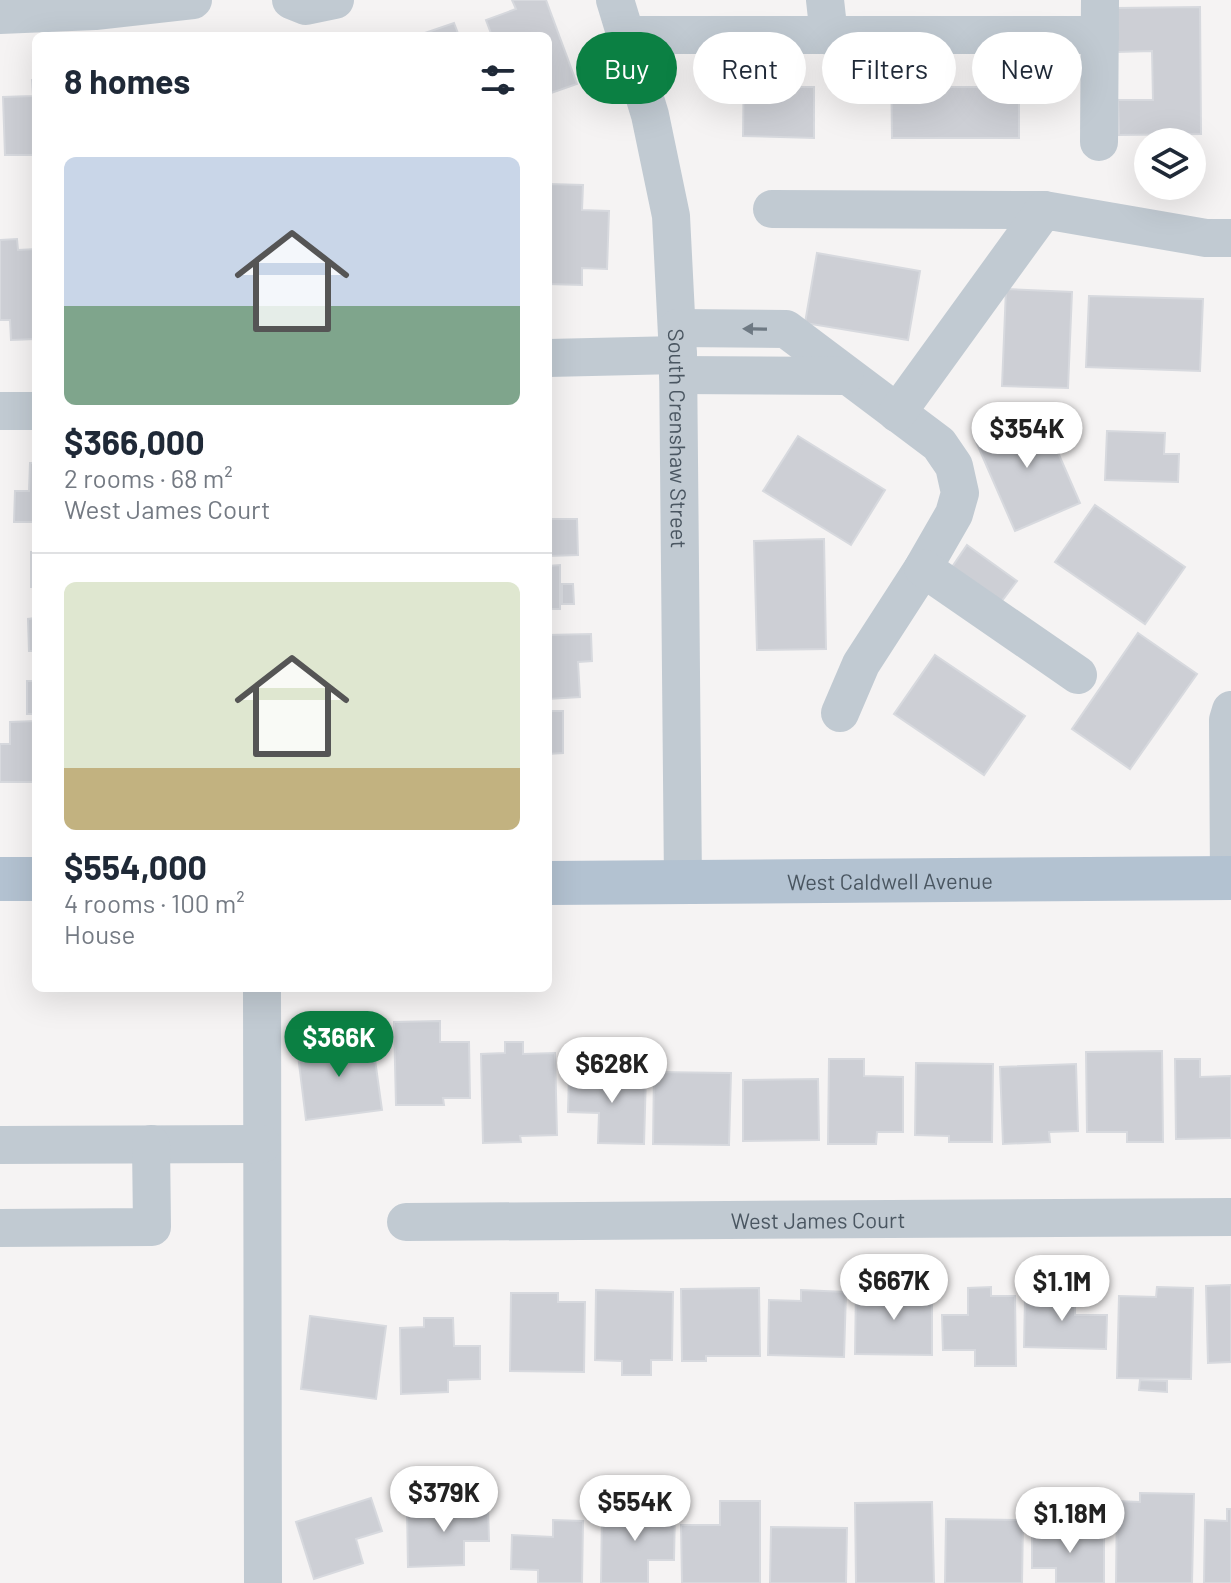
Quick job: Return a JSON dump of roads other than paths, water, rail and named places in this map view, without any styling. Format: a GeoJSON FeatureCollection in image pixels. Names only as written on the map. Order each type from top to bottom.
{"type":"FeatureCollection","features":[{"type":"Feature","properties":{"kind":"main road","name":"West Caldwell Avenue"},"geometry":{"type":"LineString","coordinates":[[552,883],[1230,878]]}},
{"type":"Feature","properties":{"kind":"main road"},"geometry":{"type":"LineString","coordinates":[[0,879],[32,879]]}},
{"type":"Feature","properties":{"kind":"street"},"geometry":{"type":"LineString","coordinates":[[0,15],[95,11],[193,0]]}},
{"type":"Feature","properties":{"kind":"street"},"geometry":{"type":"LineString","coordinates":[[291,0],[306,6],[335,0]]}},
{"type":"Feature","properties":{"kind":"street"},"geometry":{"type":"LineString","coordinates":[[621,17],[1100,18],[1099,142]]}},
{"type":"Feature","properties":{"kind":"street","name":"South Crenshaw Street"},"geometry":{"type":"LineString","coordinates":[[621,17],[650,115],[671,216],[677,353],[683,884]]}},
{"type":"Feature","properties":{"kind":"street"},"geometry":{"type":"LineString","coordinates":[[772,209],[1044,210],[1206,238],[1231,238]]}},
{"type":"Feature","properties":{"kind":"street"},"geometry":{"type":"LineString","coordinates":[[897,413],[1044,210]]}},
{"type":"Feature","properties":{"kind":"street"},"geometry":{"type":"LineString","coordinates":[[552,358],[677,353],[845,376],[939,444],[954,466],[960,493],[954,514],[861,664],[840,713]]}},
{"type":"Feature","properties":{"kind":"street"},"geometry":{"type":"LineString","coordinates":[[0,411],[32,411]]}},
{"type":"Feature","properties":{"kind":"street"},"geometry":{"type":"LineString","coordinates":[[923,568],[1078,675]]}},
{"type":"Feature","properties":{"kind":"street"},"geometry":{"type":"LineString","coordinates":[[1230,878],[1228,720],[1231,710]]}},
{"type":"Feature","properties":{"kind":"street"},"geometry":{"type":"LineString","coordinates":[[262,992],[263,1583]]}},
{"type":"Feature","properties":{"kind":"street"},"geometry":{"type":"LineString","coordinates":[[0,1228],[152,1227],[151,1144]]}},
{"type":"Feature","properties":{"kind":"street"},"geometry":{"type":"LineString","coordinates":[[0,1145],[262,1144]]}},
{"type":"Feature","properties":{"kind":"street","name":"West James Court"},"geometry":{"type":"LineString","coordinates":[[406,1222],[1231,1217]]}}]}
